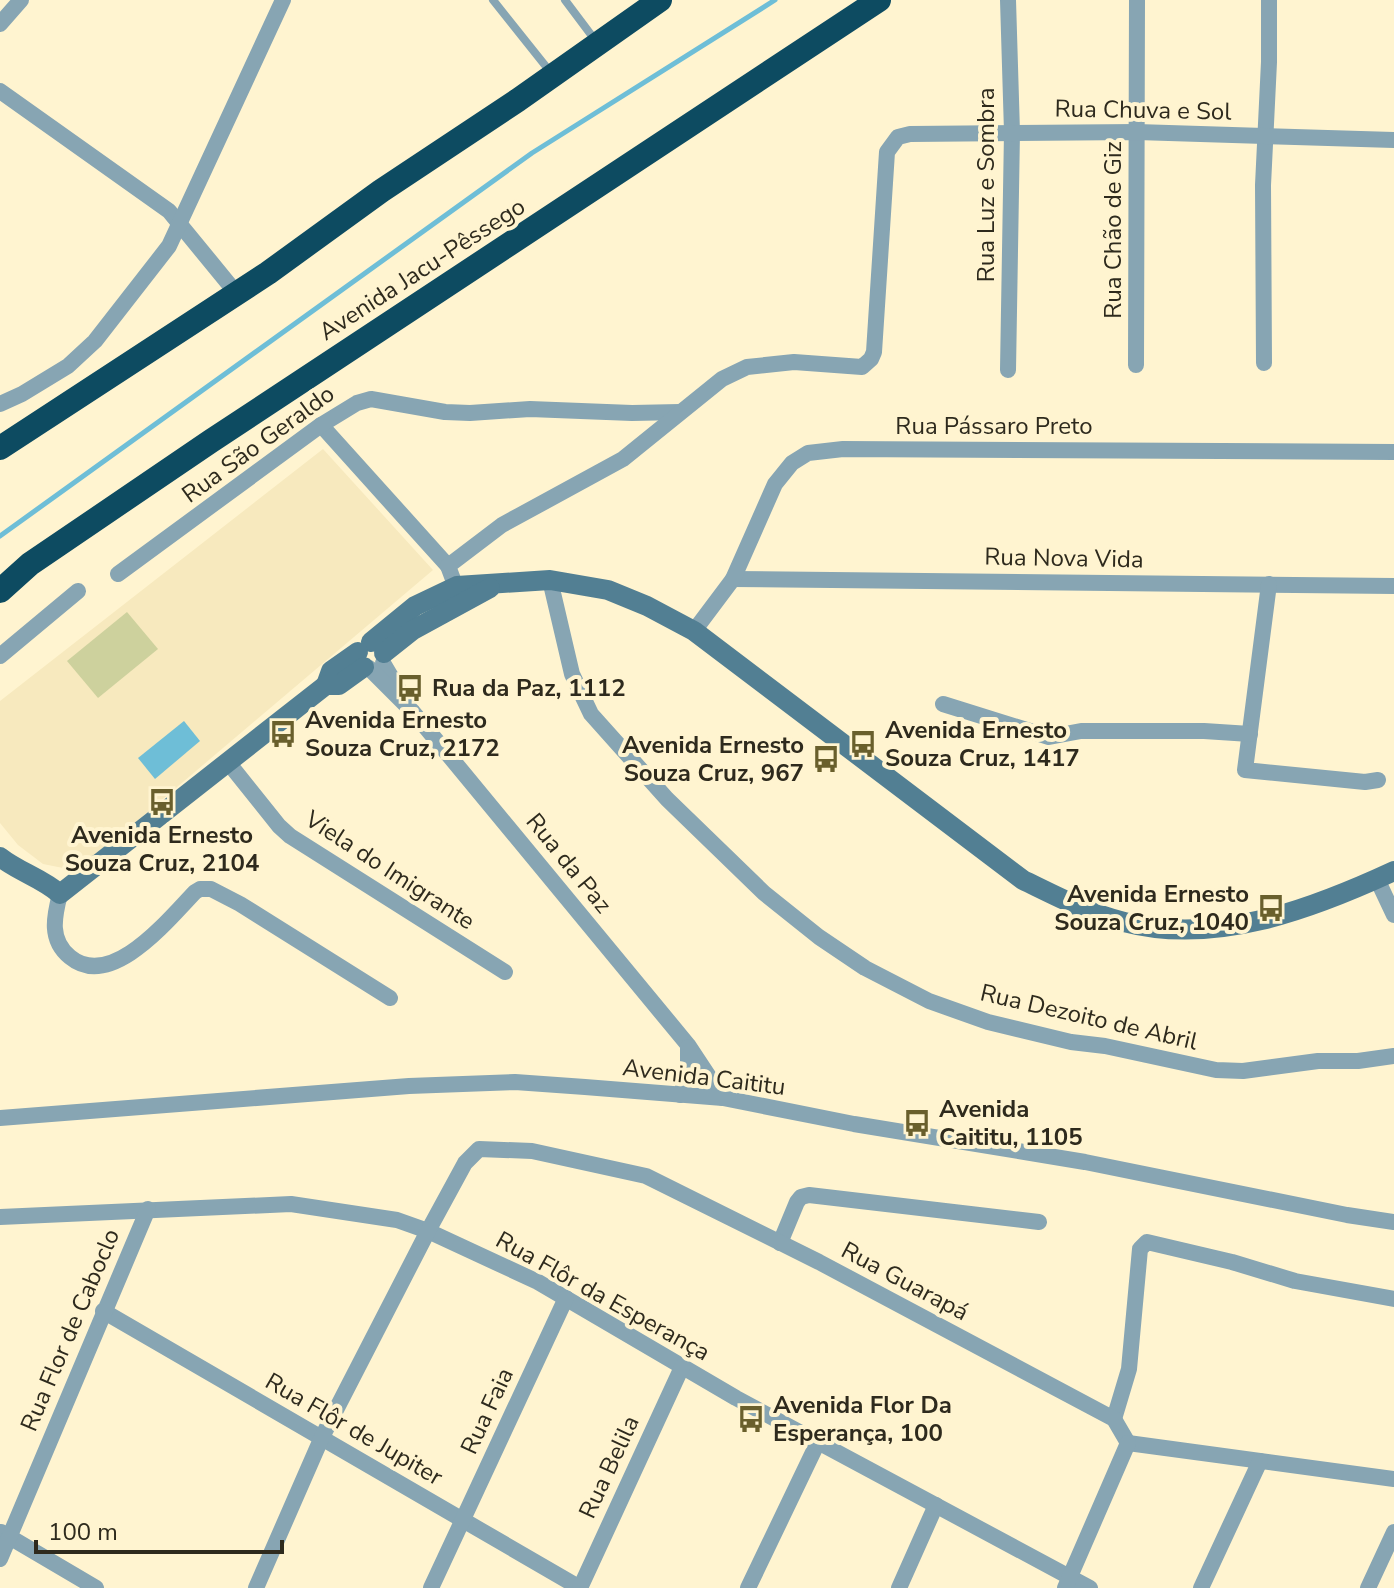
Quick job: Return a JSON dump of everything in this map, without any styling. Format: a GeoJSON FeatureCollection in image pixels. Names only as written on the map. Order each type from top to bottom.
{"type":"FeatureCollection","features":[{"type":"Feature","properties":{"kind":"highway"},"geometry":{"type":"LineString","coordinates":[[0,448],[237,294],[660,0]]}},
{"type":"Feature","properties":{"kind":"highway","name":"Avenida Jacu-Pêssego"},"geometry":{"type":"LineString","coordinates":[[0,591],[30,564],[211,441],[879,0]]}},
{"type":"Feature","properties":{"kind":"street"},"geometry":{"type":"LineString","coordinates":[[2,18],[21,0]]}},
{"type":"Feature","properties":{"kind":"street"},"geometry":{"type":"LineString","coordinates":[[0,404],[68,366],[95,341],[156,265],[169,246],[283,0]]}},
{"type":"Feature","properties":{"kind":"street","name":"Rua Luz e Sombra"},"geometry":{"type":"LineString","coordinates":[[1008,0],[1012,132],[1008,370]]}},
{"type":"Feature","properties":{"kind":"street","name":"Rua Chão de Giz"},"geometry":{"type":"LineString","coordinates":[[1136,365],[1137,0]]}},
{"type":"Feature","properties":{"kind":"street"},"geometry":{"type":"LineString","coordinates":[[1264,363],[1269,0]]}},
{"type":"Feature","properties":{"kind":"street"},"geometry":{"type":"LineString","coordinates":[[0,91],[145,193],[180,222],[237,294]]}},
{"type":"Feature","properties":{"kind":"street","name":"Rua Chuva e Sol"},"geometry":{"type":"LineString","coordinates":[[680,412],[722,379],[747,367],[794,362],[862,367],[871,359],[874,352],[887,152],[893,139],[910,134],[1137,132],[1394,140]]}},
{"type":"Feature","properties":{"kind":"street","name":"Rua São Geraldo"},"geometry":{"type":"LineString","coordinates":[[118,574],[344,409],[371,399],[445,412],[530,409],[680,412]]}},
{"type":"Feature","properties":{"kind":"street"},"geometry":{"type":"LineString","coordinates":[[448,566],[502,525],[623,459],[680,412]]}},
{"type":"Feature","properties":{"kind":"street"},"geometry":{"type":"LineString","coordinates":[[321,425],[448,566],[459,595]]}},
{"type":"Feature","properties":{"kind":"street","name":"Rua Pássaro Preto"},"geometry":{"type":"LineString","coordinates":[[694,631],[733,579],[775,484],[792,463],[808,453],[843,449],[1394,452]]}},
{"type":"Feature","properties":{"kind":"street","name":"Rua Nova Vida"},"geometry":{"type":"LineString","coordinates":[[733,579],[1394,586]]}},
{"type":"Feature","properties":{"kind":"street"},"geometry":{"type":"LineString","coordinates":[[390,998],[211,889],[195,892],[146,942],[125,955],[91,967],[79,964],[64,952],[56,938],[54,923],[60,894],[326,685],[339,685],[372,657],[415,606],[494,586],[550,580],[608,590],[694,631],[1023,880],[1080,908],[1126,923],[1207,929],[1287,913],[1386,875],[1394,915]]}},
{"type":"Feature","properties":{"kind":"street","name":"Rua Dezoito de Abril"},"geometry":{"type":"LineString","coordinates":[[550,580],[572,674],[591,714],[667,799],[764,893],[819,937],[865,968],[929,1001],[988,1022],[1071,1042],[1105,1046],[1216,1070],[1243,1071],[1318,1061],[1358,1061],[1394,1056]]}},
{"type":"Feature","properties":{"kind":"street"},"geometry":{"type":"LineString","coordinates":[[1269,584],[1245,770],[1365,782],[1378,780]]}},
{"type":"Feature","properties":{"kind":"street"},"geometry":{"type":"LineString","coordinates":[[0,656],[78,591]]}},
{"type":"Feature","properties":{"kind":"street","name":"Rua da Paz"},"geometry":{"type":"LineString","coordinates":[[372,657],[413,712],[688,1045],[723,1098]]}},
{"type":"Feature","properties":{"kind":"street"},"geometry":{"type":"LineString","coordinates":[[943,704],[1049,737],[1081,731],[1250,734]]}},
{"type":"Feature","properties":{"kind":"street","name":"Viela do Imigrante"},"geometry":{"type":"LineString","coordinates":[[227,761],[290,836],[505,972]]}},
{"type":"Feature","properties":{"kind":"street"},"geometry":{"type":"LineString","coordinates":[[0,857],[24,873],[49,884],[60,894]]}},
{"type":"Feature","properties":{"kind":"street"},"geometry":{"type":"LineString","coordinates":[[680,1095],[688,1076],[688,1045]]}},
{"type":"Feature","properties":{"kind":"street","name":"Avenida Caititu"},"geometry":{"type":"LineString","coordinates":[[0,1118],[301,1094],[515,1082],[723,1098],[854,1124],[1085,1162],[1394,1222]]}},
{"type":"Feature","properties":{"kind":"street","name":"Rua Guarapá"},"geometry":{"type":"LineString","coordinates":[[428,1231],[472,1154],[479,1149],[559,1156],[646,1176],[1114,1419]]}},
{"type":"Feature","properties":{"kind":"street"},"geometry":{"type":"LineString","coordinates":[[780,1243],[797,1202],[809,1195],[1039,1222]]}},
{"type":"Feature","properties":{"kind":"street","name":"Rua Flôr da Esperança"},"geometry":{"type":"LineString","coordinates":[[0,1217],[291,1204],[397,1220],[428,1231],[566,1298],[682,1367],[936,1505],[1068,1582],[1090,1588]]}},
{"type":"Feature","properties":{"kind":"street","name":"Rua Flor de Caboclo"},"geometry":{"type":"LineString","coordinates":[[0,1559],[5,1534],[148,1209]]}},
{"type":"Feature","properties":{"kind":"street"},"geometry":{"type":"LineString","coordinates":[[256,1588],[322,1437],[428,1231]]}},
{"type":"Feature","properties":{"kind":"street"},"geometry":{"type":"LineString","coordinates":[[1128,1443],[1114,1419],[1129,1369],[1140,1249],[1143,1244],[1151,1241],[1295,1281],[1394,1299]]}},
{"type":"Feature","properties":{"kind":"street","name":"Rua Faia"},"geometry":{"type":"LineString","coordinates":[[431,1588],[566,1298]]}},
{"type":"Feature","properties":{"kind":"street","name":"Rua Flôr de Jupiter"},"geometry":{"type":"LineString","coordinates":[[103,1311],[580,1588]]}},
{"type":"Feature","properties":{"kind":"street","name":"Rua Belila"},"geometry":{"type":"LineString","coordinates":[[580,1588],[682,1367]]}},
{"type":"Feature","properties":{"kind":"street"},"geometry":{"type":"LineString","coordinates":[[748,1588],[818,1442]]}},
{"type":"Feature","properties":{"kind":"street"},"geometry":{"type":"LineString","coordinates":[[1128,1443],[1394,1479]]}},
{"type":"Feature","properties":{"kind":"street"},"geometry":{"type":"LineString","coordinates":[[1068,1582],[1128,1443]]}},
{"type":"Feature","properties":{"kind":"street"},"geometry":{"type":"LineString","coordinates":[[1201,1588],[1260,1461]]}},
{"type":"Feature","properties":{"kind":"street"},"geometry":{"type":"LineString","coordinates":[[899,1588],[936,1505]]}},
{"type":"Feature","properties":{"kind":"street"},"geometry":{"type":"LineString","coordinates":[[1368,1588],[1394,1532]]}},
{"type":"Feature","properties":{"kind":"street"},"geometry":{"type":"LineString","coordinates":[[5,1534],[96,1588]]}},
{"type":"Feature","properties":{"kind":"lane"},"geometry":{"type":"LineString","coordinates":[[493,0],[553,75]]}},
{"type":"Feature","properties":{"kind":"lane"},"geometry":{"type":"LineString","coordinates":[[565,0],[598,44]]}},
{"type":"Feature","properties":{"kind":"shaded area"},"geometry":{"type":"Polygon","coordinates":[[[323,449],[433,570],[78,871],[43,864],[18,845],[0,823],[0,701],[323,449]]]}},
{"type":"Feature","properties":{"kind":"green space"},"geometry":{"type":"Polygon","coordinates":[[[127,612],[158,649],[98,698],[67,661],[127,612]]]}},
{"type":"Feature","properties":{"kind":"water"},"geometry":{"type":"Polygon","coordinates":[[[184,721],[200,741],[155,779],[138,758],[184,721]]]}},
{"type":"Feature","properties":{"kind":"waterway"},"geometry":{"type":"LineString","coordinates":[[0,536],[532,153],[775,0]]}},
{"type":"Feature","properties":{"kind":"place","name":"Rua da Paz, 1112"},"geometry":{"type":"Point","coordinates":[410,688]}},
{"type":"Feature","properties":{"kind":"place","name":"Avenida Ernesto Souza Cruz, 2172"},"geometry":{"type":"Point","coordinates":[283,734]}},
{"type":"Feature","properties":{"kind":"place","name":"Avenida Ernesto Souza Cruz, 1417"},"geometry":{"type":"Point","coordinates":[863,744]}},
{"type":"Feature","properties":{"kind":"place","name":"Avenida Ernesto Souza Cruz, 967"},"geometry":{"type":"Point","coordinates":[826,759]}},
{"type":"Feature","properties":{"kind":"place","name":"Avenida Ernesto Souza Cruz, 2104"},"geometry":{"type":"Point","coordinates":[162,802]}},
{"type":"Feature","properties":{"kind":"place","name":"Avenida Ernesto Souza Cruz, 1040"},"geometry":{"type":"Point","coordinates":[1271,908]}},
{"type":"Feature","properties":{"kind":"place","name":"Avenida Caititu, 1105"},"geometry":{"type":"Point","coordinates":[917,1123]}},
{"type":"Feature","properties":{"kind":"place","name":"Avenida Flor Da Esperança, 100"},"geometry":{"type":"Point","coordinates":[751,1419]}}]}
